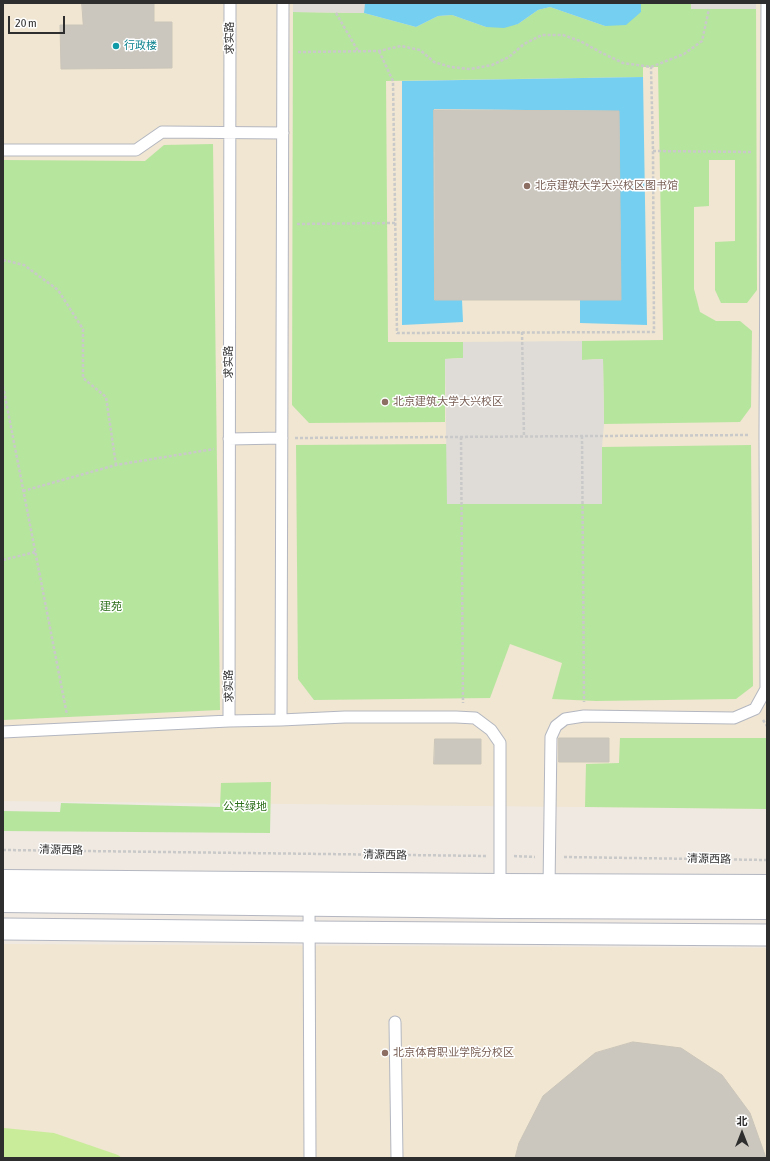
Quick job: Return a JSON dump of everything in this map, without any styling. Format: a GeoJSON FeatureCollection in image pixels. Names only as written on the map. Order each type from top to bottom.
{"type":"FeatureCollection","features":[{"type":"Feature","properties":{"kind":"main road"},"geometry":{"type":"LineString","coordinates":[[3,881],[500,896],[549,907],[767,908]]}},
{"type":"Feature","properties":{"kind":"main road"},"geometry":{"type":"LineString","coordinates":[[3,901],[309,904],[500,896],[549,885],[767,886]]}},
{"type":"Feature","properties":{"kind":"street"},"geometry":{"type":"LineString","coordinates":[[3,929],[767,935]]}},
{"type":"Feature","properties":{"kind":"lane","name":"求实路"},"geometry":{"type":"LineString","coordinates":[[230,3],[230,721]]}},
{"type":"Feature","properties":{"kind":"lane"},"geometry":{"type":"LineString","coordinates":[[281,720],[283,3]]}},
{"type":"Feature","properties":{"kind":"lane"},"geometry":{"type":"LineString","coordinates":[[549,907],[551,737],[556,726],[564,719],[584,716],[734,718],[755,709],[766,689],[767,4]]}},
{"type":"Feature","properties":{"kind":"lane"},"geometry":{"type":"LineString","coordinates":[[3,150],[136,150],[162,132],[283,133]]}},
{"type":"Feature","properties":{"kind":"lane"},"geometry":{"type":"LineString","coordinates":[[229,443],[282,438]]}},
{"type":"Feature","properties":{"kind":"lane"},"geometry":{"type":"LineString","coordinates":[[3,732],[345,717],[475,718],[491,730],[500,743],[500,896]]}},
{"type":"Feature","properties":{"kind":"lane"},"geometry":{"type":"LineString","coordinates":[[309,904],[310,1158]]}},
{"type":"Feature","properties":{"kind":"lane"},"geometry":{"type":"LineString","coordinates":[[395,1022],[397,1158]]}},
{"type":"Feature","properties":{"kind":"path"},"geometry":{"type":"LineString","coordinates":[[283,52],[379,52],[400,46],[420,50],[434,62],[452,67],[470,68],[492,65],[510,56],[524,44],[542,35],[563,35],[580,41],[623,63],[651,67],[684,54],[702,41],[709,9]]}},
{"type":"Feature","properties":{"kind":"path"},"geometry":{"type":"LineString","coordinates":[[336,13],[358,52]]}},
{"type":"Feature","properties":{"kind":"path"},"geometry":{"type":"LineString","coordinates":[[379,52],[393,81],[397,333],[654,332],[654,151],[651,67]]}},
{"type":"Feature","properties":{"kind":"path"},"geometry":{"type":"LineString","coordinates":[[654,151],[766,152]]}},
{"type":"Feature","properties":{"kind":"path"},"geometry":{"type":"LineString","coordinates":[[282,224],[395,223]]}},
{"type":"Feature","properties":{"kind":"path"},"geometry":{"type":"LineString","coordinates":[[3,260],[24,265],[58,290],[83,329],[84,378],[106,397],[116,465]]}},
{"type":"Feature","properties":{"kind":"path"},"geometry":{"type":"LineString","coordinates":[[522,332],[524,437]]}},
{"type":"Feature","properties":{"kind":"path"},"geometry":{"type":"LineString","coordinates":[[3,386],[70,729]]}},
{"type":"Feature","properties":{"kind":"path"},"geometry":{"type":"LineString","coordinates":[[282,438],[766,435]]}},
{"type":"Feature","properties":{"kind":"path"},"geometry":{"type":"LineString","coordinates":[[582,436],[584,716]]}},
{"type":"Feature","properties":{"kind":"path"},"geometry":{"type":"LineString","coordinates":[[461,437],[463,718]]}},
{"type":"Feature","properties":{"kind":"path"},"geometry":{"type":"LineString","coordinates":[[23,491],[116,465],[229,443]]}},
{"type":"Feature","properties":{"kind":"path"},"geometry":{"type":"LineString","coordinates":[[3,560],[36,552]]}},
{"type":"Feature","properties":{"kind":"path","name":"清源西路"},"geometry":{"type":"LineString","coordinates":[[3,850],[767,860]]}},
{"type":"Feature","properties":{"kind":"shaded area","name":"北京建筑大学大兴校区"},"geometry":{"type":"Polygon","coordinates":[[[3,3],[767,3],[767,809],[3,801],[3,3]]]}},
{"type":"Feature","properties":{"kind":"shaded area"},"geometry":{"type":"Polygon","coordinates":[[[293,3],[365,3],[364,13],[293,12],[293,3]]]}},
{"type":"Feature","properties":{"kind":"shaded area"},"geometry":{"type":"Polygon","coordinates":[[[691,3],[756,3],[756,9],[691,9],[691,3]]]}},
{"type":"Feature","properties":{"kind":"shaded area"},"geometry":{"type":"Polygon","coordinates":[[[582,341],[582,360],[603,359],[604,424],[602,447],[602,504],[447,504],[445,359],[463,358],[463,342],[582,341]]]}},
{"type":"Feature","properties":{"kind":"shaded area","name":"北京体育职业学院分校区"},"geometry":{"type":"Polygon","coordinates":[[[3,944],[767,948],[767,1158],[3,1158],[3,944]]]}},
{"type":"Feature","properties":{"kind":"green space"},"geometry":{"type":"Polygon","coordinates":[[[641,3],[691,3],[691,9],[756,9],[757,290],[747,303],[721,303],[715,290],[715,242],[735,241],[735,160],[709,160],[709,206],[694,207],[694,289],[700,312],[716,321],[740,321],[752,331],[751,407],[740,422],[604,424],[603,359],[582,360],[582,341],[663,340],[658,67],[643,67],[643,77],[386,81],[388,342],[463,342],[463,358],[445,359],[445,422],[309,423],[292,405],[293,12],[364,13],[416,27],[438,16],[452,15],[486,27],[518,24],[538,10],[550,7],[605,26],[641,12],[641,3]]]}},
{"type":"Feature","properties":{"kind":"green space","name":"建苑"},"geometry":{"type":"Polygon","coordinates":[[[213,144],[220,710],[3,720],[3,160],[145,161],[164,145],[213,144]]]}},
{"type":"Feature","properties":{"kind":"green space"},"geometry":{"type":"Polygon","coordinates":[[[447,444],[448,504],[602,504],[602,447],[751,445],[753,686],[736,699],[596,701],[552,699],[562,663],[510,644],[490,698],[314,700],[298,679],[296,445],[447,444]]]}},
{"type":"Feature","properties":{"kind":"green space"},"geometry":{"type":"Polygon","coordinates":[[[620,738],[767,738],[767,809],[585,807],[586,764],[619,763],[620,738]]]}},
{"type":"Feature","properties":{"kind":"green space","name":"公共绿地"},"geometry":{"type":"Polygon","coordinates":[[[271,782],[270,833],[3,831],[3,811],[60,812],[61,803],[220,807],[221,783],[271,782]]]}},
{"type":"Feature","properties":{"kind":"green space"},"geometry":{"type":"Polygon","coordinates":[[[4,1128],[54,1133],[118,1155],[122,1158],[4,1158],[4,1128]]]}},
{"type":"Feature","properties":{"kind":"water"},"geometry":{"type":"Polygon","coordinates":[[[365,3],[641,3],[641,12],[626,25],[605,26],[550,7],[538,10],[518,24],[504,28],[486,27],[452,15],[438,16],[416,27],[364,13],[365,3]]]}},
{"type":"Feature","properties":{"kind":"water"},"geometry":{"type":"Polygon","coordinates":[[[643,77],[647,325],[580,323],[580,300],[621,300],[619,111],[434,109],[434,300],[462,300],[463,322],[402,325],[402,81],[643,77]]]}},
{"type":"Feature","properties":{"kind":"building","name":"行政楼"},"geometry":{"type":"Polygon","coordinates":[[[82,3],[154,3],[154,22],[172,22],[172,68],[61,69],[60,25],[83,25],[82,3]]]}},
{"type":"Feature","properties":{"kind":"building","name":"北京建筑大学大兴校区图书馆"},"geometry":{"type":"Polygon","coordinates":[[[434,110],[619,111],[621,300],[435,300],[434,110]]]}},
{"type":"Feature","properties":{"kind":"building"},"geometry":{"type":"Polygon","coordinates":[[[559,738],[609,738],[609,762],[559,762],[559,738]]]}},
{"type":"Feature","properties":{"kind":"building"},"geometry":{"type":"Polygon","coordinates":[[[435,739],[481,739],[481,764],[434,764],[435,739]]]}},
{"type":"Feature","properties":{"kind":"building"},"geometry":{"type":"Polygon","coordinates":[[[633,1042],[681,1048],[722,1075],[750,1113],[766,1158],[515,1158],[519,1143],[543,1096],[595,1053],[633,1042]]]}},
{"type":"Feature","properties":{"kind":"place","name":"行政楼"},"geometry":{"type":"Point","coordinates":[116,46]}},
{"type":"Feature","properties":{"kind":"place","name":"北京建筑大学大兴校区图书馆"},"geometry":{"type":"Point","coordinates":[527,186]}},
{"type":"Feature","properties":{"kind":"place","name":"北京建筑大学大兴校区"},"geometry":{"type":"Point","coordinates":[385,402]}},
{"type":"Feature","properties":{"kind":"place","name":"北京体育职业学院分校区"},"geometry":{"type":"Point","coordinates":[385,1053]}}]}
